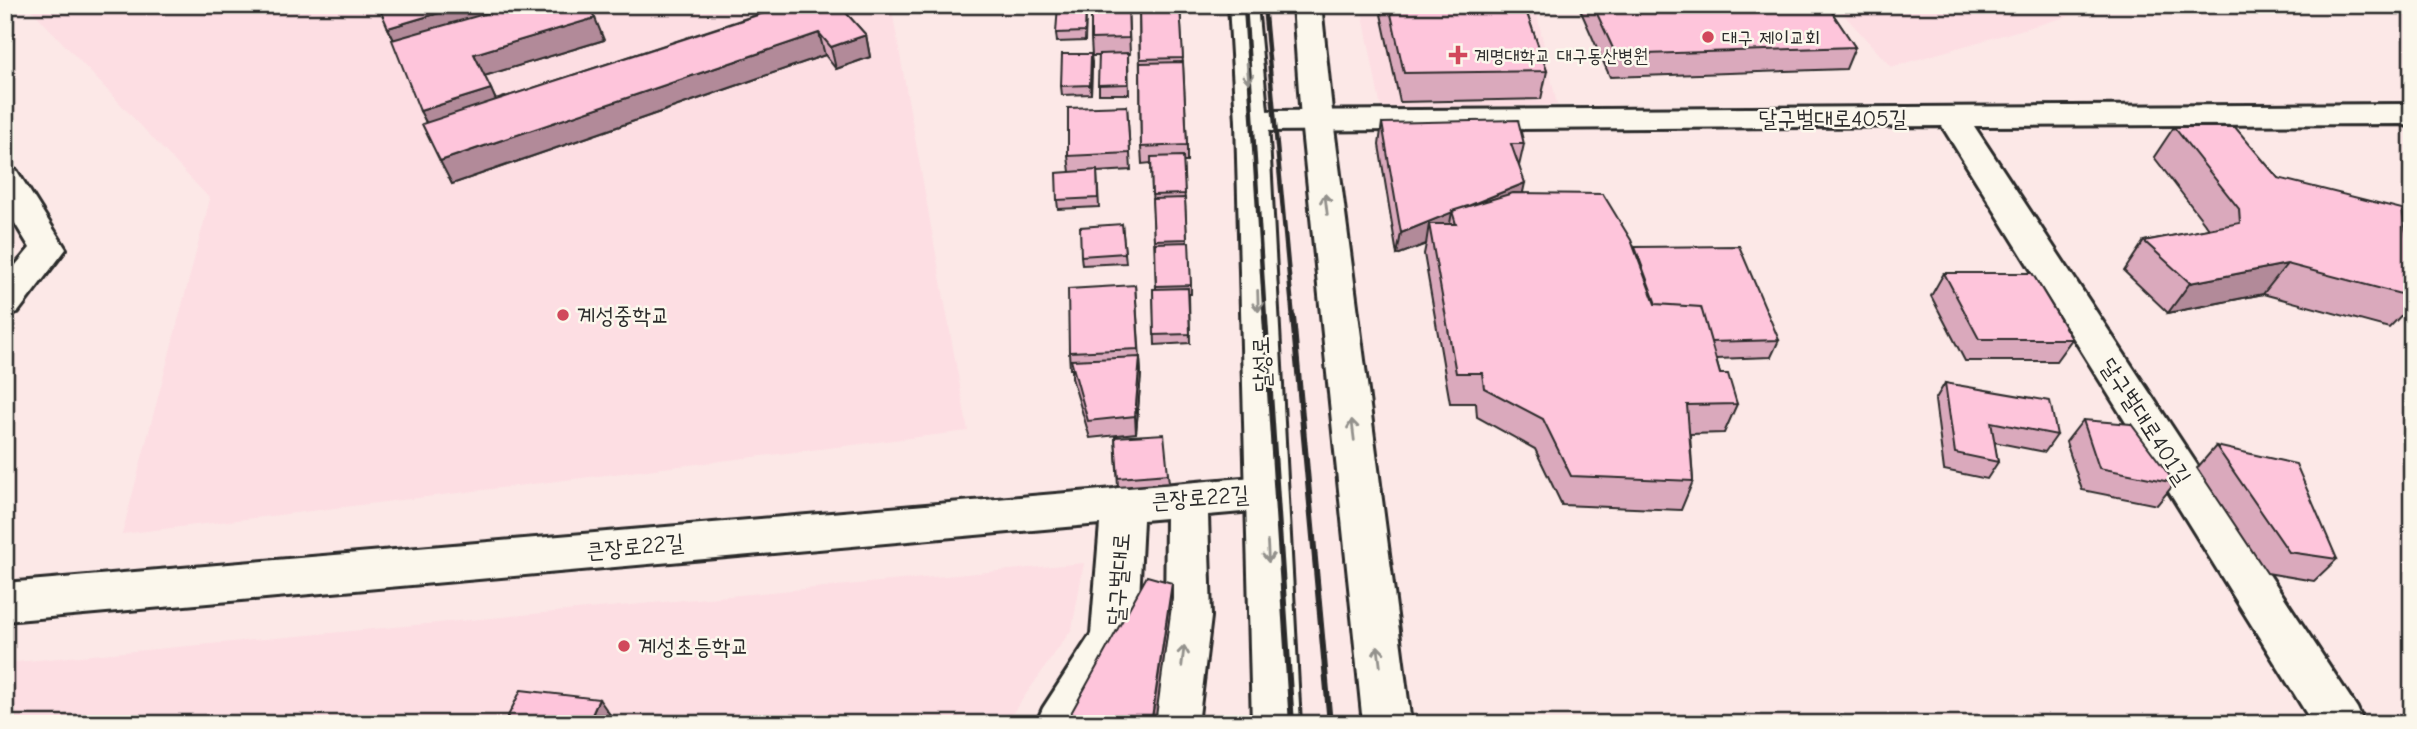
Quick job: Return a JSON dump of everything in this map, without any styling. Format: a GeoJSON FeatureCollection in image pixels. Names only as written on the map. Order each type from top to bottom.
{"type":"FeatureCollection","features":[{"type":"Feature","properties":{"kind":"street","name":"달성로"},"geometry":{"type":"LineString","coordinates":[[1243,5],[1252,121],[1276,724]]}},
{"type":"Feature","properties":{"kind":"street"},"geometry":{"type":"LineString","coordinates":[[1307,5],[1317,120],[1387,724]]}},
{"type":"Feature","properties":{"kind":"street","name":"달구벌대로405길"},"geometry":{"type":"LineString","coordinates":[[1252,121],[2395,114],[2409,114],[2412,117]]}},
{"type":"Feature","properties":{"kind":"street","name":"달구벌대로401길"},"geometry":{"type":"LineString","coordinates":[[1952,117],[2340,724]]}},
{"type":"Feature","properties":{"kind":"street"},"geometry":{"type":"LineString","coordinates":[[5,179],[48,248],[5,303]]}},
{"type":"Feature","properties":{"kind":"street","name":"큰장로22길"},"geometry":{"type":"LineString","coordinates":[[5,602],[1265,492]]}},
{"type":"Feature","properties":{"kind":"street"},"geometry":{"type":"LineString","coordinates":[[1174,724],[1188,617],[1187,498]]}},
{"type":"Feature","properties":{"kind":"street","name":"달구벌대로"},"geometry":{"type":"LineString","coordinates":[[1060,724],[1114,638],[1124,503]]}},
{"type":"Feature","properties":{"kind":"shaded area","name":"계성중학교"},"geometry":{"type":"Polygon","coordinates":[[[27,5],[891,5],[968,431],[122,534],[210,199],[27,5]]]}},
{"type":"Feature","properties":{"kind":"shaded area","name":"계명대학교 대구동산병원"},"geometry":{"type":"Polygon","coordinates":[[[1361,5],[1535,5],[1557,105],[1381,109],[1361,5]]]}},
{"type":"Feature","properties":{"kind":"shaded area"},"geometry":{"type":"Polygon","coordinates":[[[1835,5],[2108,5],[1891,67],[1835,5]]]}},
{"type":"Feature","properties":{"kind":"shaded area","name":"계성초등학교"},"geometry":{"type":"Polygon","coordinates":[[[1084,563],[1072,629],[1005,724],[5,724],[5,663],[1084,563]]]}},
{"type":"Feature","properties":{"kind":"building"},"geometry":{"type":"Polygon","coordinates":[[[378,5],[466,5],[388,28],[378,5]]]}},
{"type":"Feature","properties":{"kind":"building"},"geometry":{"type":"Polygon","coordinates":[[[516,5],[588,5],[595,18],[474,54],[491,89],[420,111],[392,40],[516,5]]]}},
{"type":"Feature","properties":{"kind":"building"},"geometry":{"type":"Polygon","coordinates":[[[761,5],[839,5],[866,35],[831,47],[819,33],[440,161],[422,124],[767,12],[761,5]]]}},
{"type":"Feature","properties":{"kind":"building"},"geometry":{"type":"Polygon","coordinates":[[[1058,5],[1086,5],[1085,32],[1056,33],[1058,5]]]}},
{"type":"Feature","properties":{"kind":"building"},"geometry":{"type":"Polygon","coordinates":[[[1091,5],[1128,5],[1129,38],[1091,39],[1091,5]]]}},
{"type":"Feature","properties":{"kind":"building"},"geometry":{"type":"Polygon","coordinates":[[[1139,5],[1180,5],[1183,58],[1140,59],[1139,5]]]}},
{"type":"Feature","properties":{"kind":"building"},"geometry":{"type":"Polygon","coordinates":[[[1389,5],[1524,5],[1547,71],[1404,73],[1389,5]]]}},
{"type":"Feature","properties":{"kind":"building","name":"대구 제이교회"},"geometry":{"type":"Polygon","coordinates":[[[1593,5],[1827,5],[1855,47],[1616,55],[1593,5]]]}},
{"type":"Feature","properties":{"kind":"building"},"geometry":{"type":"Polygon","coordinates":[[[1128,53],[1128,84],[1098,85],[1099,54],[1128,53]]]}},
{"type":"Feature","properties":{"kind":"building"},"geometry":{"type":"Polygon","coordinates":[[[1062,54],[1091,54],[1090,85],[1061,86],[1062,54]]]}},
{"type":"Feature","properties":{"kind":"building"},"geometry":{"type":"Polygon","coordinates":[[[1183,62],[1187,145],[1141,147],[1140,63],[1183,62]]]}},
{"type":"Feature","properties":{"kind":"building"},"geometry":{"type":"Polygon","coordinates":[[[1127,106],[1130,153],[1068,156],[1068,108],[1127,106]]]}},
{"type":"Feature","properties":{"kind":"building"},"geometry":{"type":"Polygon","coordinates":[[[1518,120],[1524,144],[1511,144],[1525,183],[1401,233],[1382,123],[1518,120]]]}},
{"type":"Feature","properties":{"kind":"building"},"geometry":{"type":"Polygon","coordinates":[[[2174,127],[2235,127],[2278,178],[2402,209],[2412,267],[2412,297],[2287,264],[2190,283],[2144,241],[2240,223],[2239,209],[2174,127]]]}},
{"type":"Feature","properties":{"kind":"building"},"geometry":{"type":"Polygon","coordinates":[[[1183,156],[1185,194],[1152,195],[1151,157],[1183,156]]]}},
{"type":"Feature","properties":{"kind":"building"},"geometry":{"type":"Polygon","coordinates":[[[1097,170],[1098,198],[1057,200],[1056,173],[1097,170]]]}},
{"type":"Feature","properties":{"kind":"building"},"geometry":{"type":"Polygon","coordinates":[[[1513,193],[1603,194],[1631,240],[1655,304],[1701,307],[1720,374],[1728,374],[1737,404],[1687,405],[1693,481],[1571,476],[1543,419],[1484,388],[1482,373],[1456,373],[1429,224],[1456,224],[1452,211],[1513,193]]]}},
{"type":"Feature","properties":{"kind":"building"},"geometry":{"type":"Polygon","coordinates":[[[1185,198],[1187,239],[1154,240],[1152,199],[1185,198]]]}},
{"type":"Feature","properties":{"kind":"building"},"geometry":{"type":"Polygon","coordinates":[[[1122,224],[1125,253],[1081,256],[1080,227],[1122,224]]]}},
{"type":"Feature","properties":{"kind":"building"},"geometry":{"type":"Polygon","coordinates":[[[1189,242],[1191,285],[1156,286],[1155,243],[1189,242]]]}},
{"type":"Feature","properties":{"kind":"building"},"geometry":{"type":"Polygon","coordinates":[[[1739,246],[1779,340],[1711,342],[1701,307],[1656,304],[1635,247],[1739,246]]]}},
{"type":"Feature","properties":{"kind":"building"},"geometry":{"type":"Polygon","coordinates":[[[1944,273],[2032,273],[2072,339],[1979,339],[1944,273]]]}},
{"type":"Feature","properties":{"kind":"building"},"geometry":{"type":"Polygon","coordinates":[[[1135,285],[1139,349],[1069,352],[1068,289],[1135,285]]]}},
{"type":"Feature","properties":{"kind":"building"},"geometry":{"type":"Polygon","coordinates":[[[1188,288],[1190,334],[1154,335],[1153,289],[1188,288]]]}},
{"type":"Feature","properties":{"kind":"building"},"geometry":{"type":"Polygon","coordinates":[[[1140,357],[1135,416],[1088,421],[1071,360],[1140,357]]]}},
{"type":"Feature","properties":{"kind":"building"},"geometry":{"type":"Polygon","coordinates":[[[1945,383],[2050,401],[2057,435],[1991,422],[1998,462],[1955,453],[1945,383]]]}},
{"type":"Feature","properties":{"kind":"building"},"geometry":{"type":"Polygon","coordinates":[[[2083,420],[2131,424],[2175,483],[2099,468],[2083,420]]]}},
{"type":"Feature","properties":{"kind":"building"},"geometry":{"type":"Polygon","coordinates":[[[1164,434],[1168,474],[1118,478],[1115,437],[1164,434]]]}},
{"type":"Feature","properties":{"kind":"building"},"geometry":{"type":"Polygon","coordinates":[[[2216,446],[2296,464],[2337,559],[2289,552],[2216,446]]]}},
{"type":"Feature","properties":{"kind":"building"},"geometry":{"type":"Polygon","coordinates":[[[1147,576],[1172,583],[1151,724],[1065,724],[1147,576]]]}},
{"type":"Feature","properties":{"kind":"building"},"geometry":{"type":"Polygon","coordinates":[[[521,690],[599,699],[588,724],[504,724],[521,690]]]}},
{"type":"Feature","properties":{"kind":"railway"},"geometry":{"type":"LineString","coordinates":[[1245,5],[1265,319]]}},
{"type":"Feature","properties":{"kind":"railway"},"geometry":{"type":"LineString","coordinates":[[1264,5],[1293,319]]}},
{"type":"Feature","properties":{"kind":"railway"},"geometry":{"type":"LineString","coordinates":[[1265,317],[1292,724]]}},
{"type":"Feature","properties":{"kind":"railway"},"geometry":{"type":"LineString","coordinates":[[1293,317],[1330,724]]}},
{"type":"Feature","properties":{"kind":"place","name":"대구 제이교회"},"geometry":{"type":"Point","coordinates":[1708,37]}},
{"type":"Feature","properties":{"kind":"place","name":"계명대학교 대구동산병원"},"geometry":{"type":"Point","coordinates":[1458,55]}},
{"type":"Feature","properties":{"kind":"place","name":"계성중학교"},"geometry":{"type":"Point","coordinates":[563,315]}},
{"type":"Feature","properties":{"kind":"place","name":"계성초등학교"},"geometry":{"type":"Point","coordinates":[624,646]}}]}
